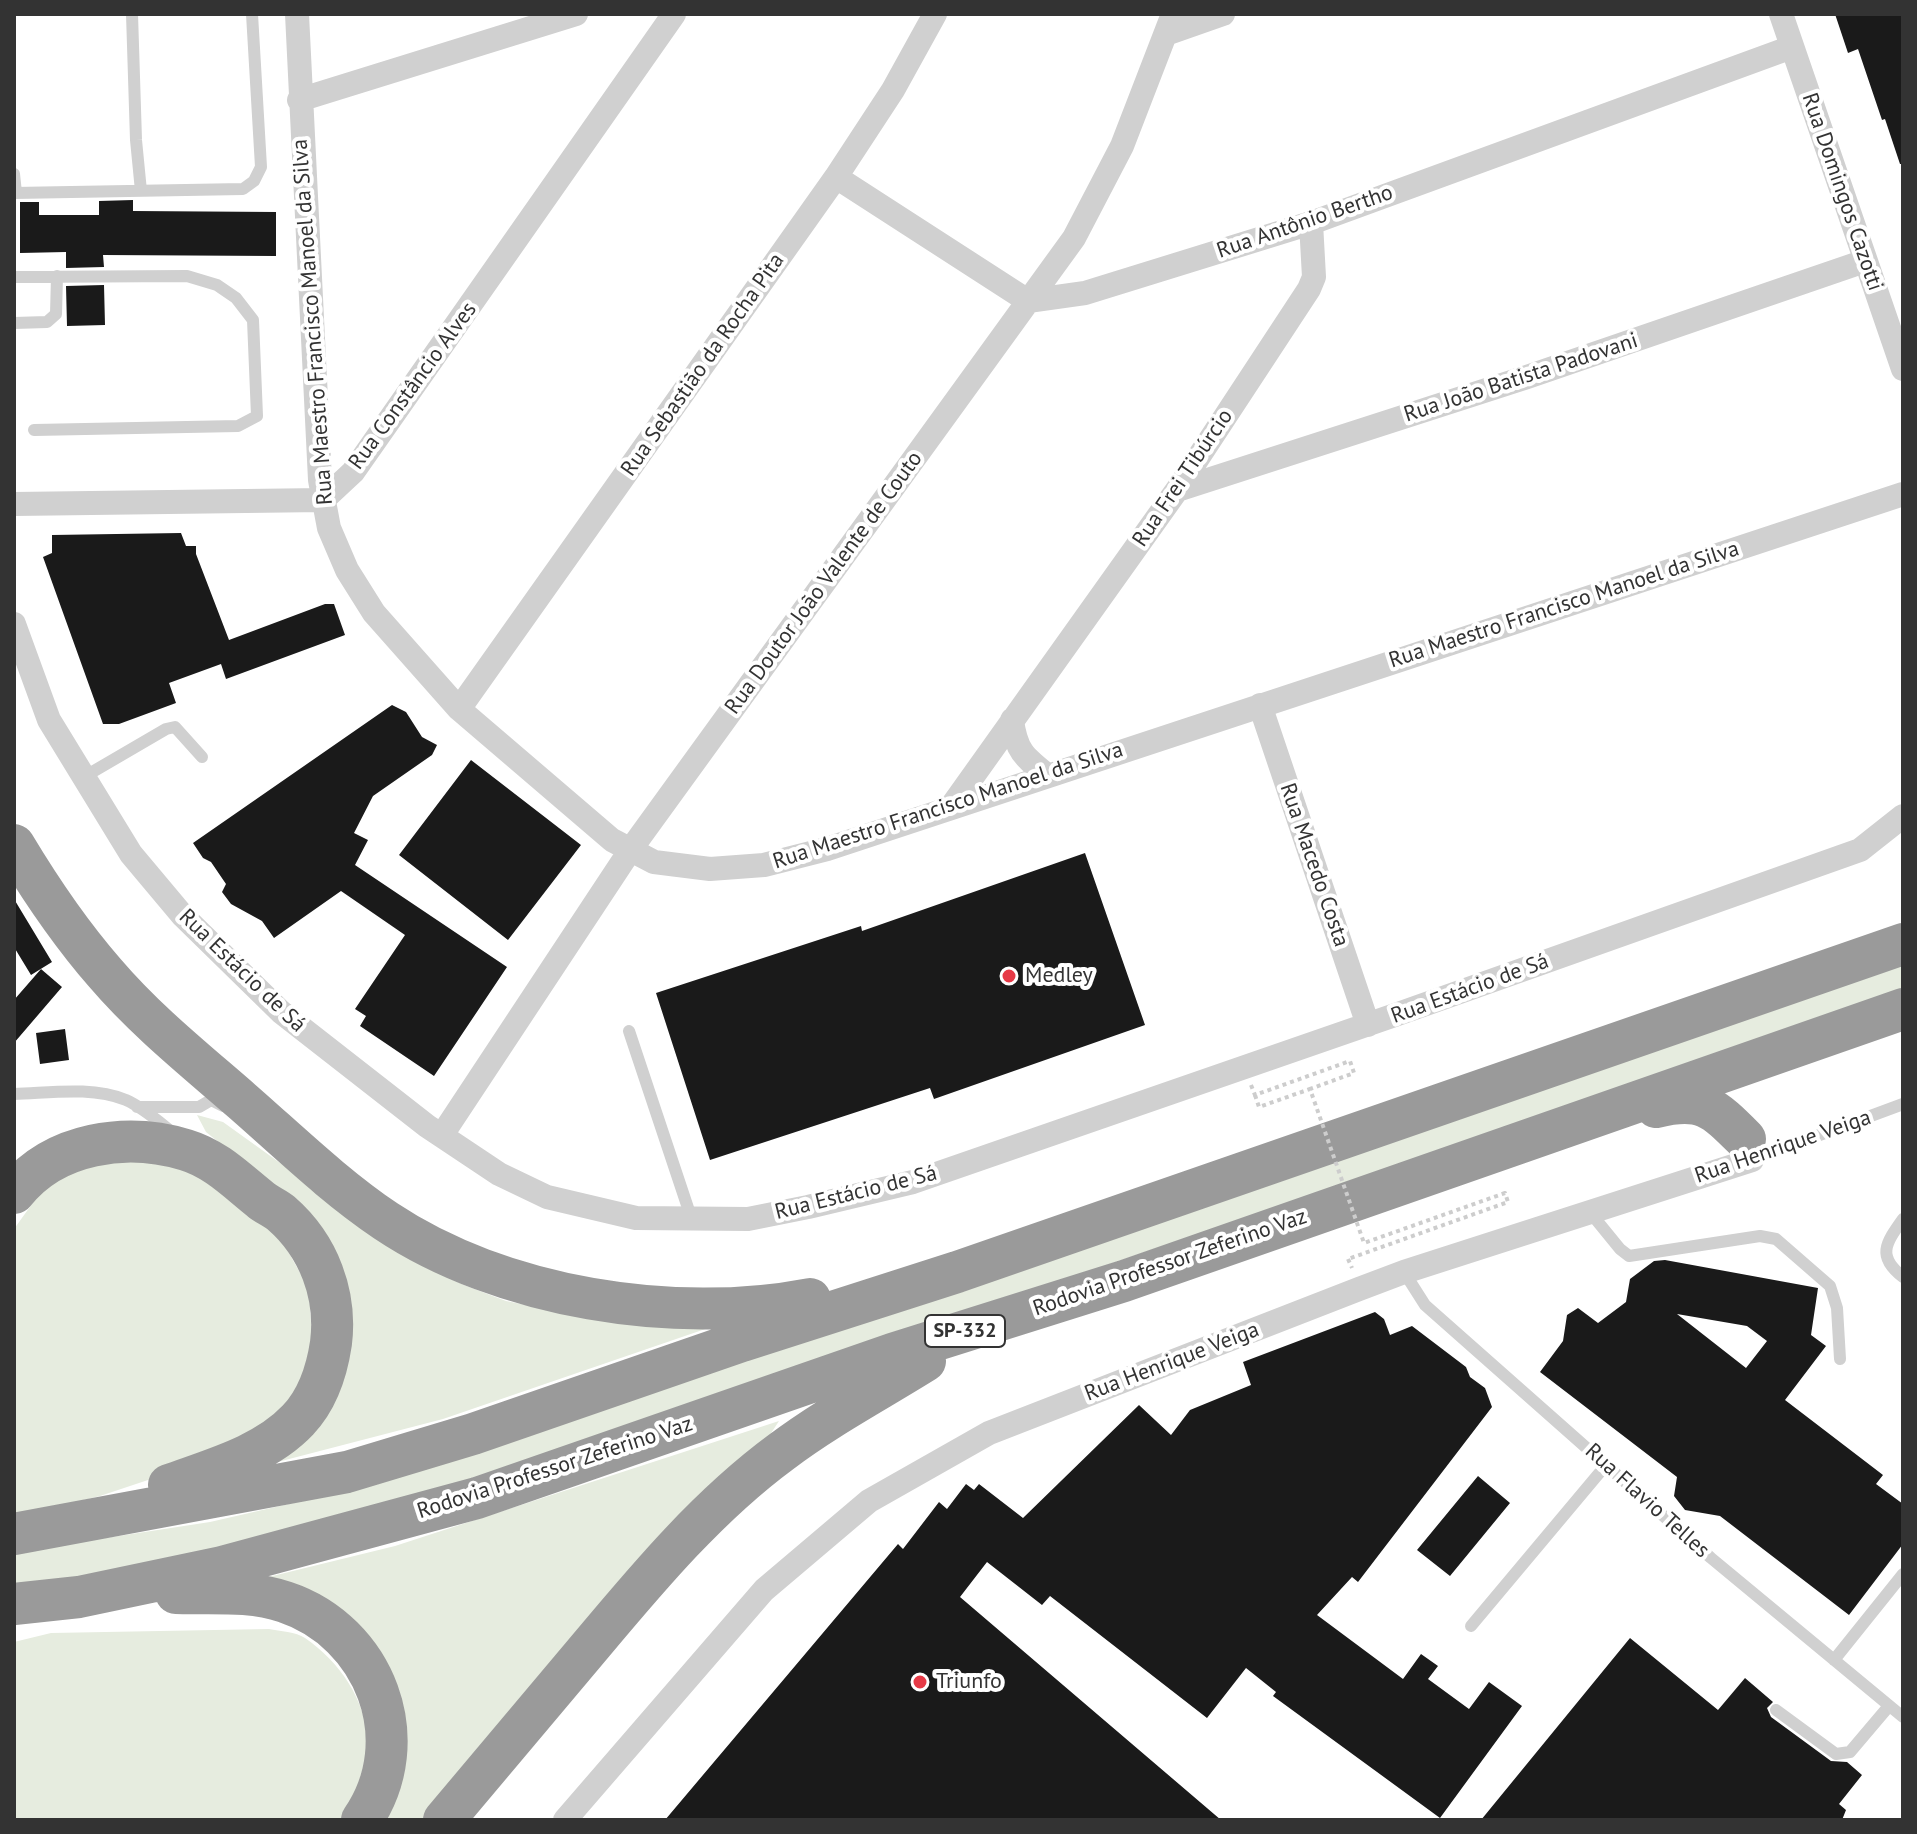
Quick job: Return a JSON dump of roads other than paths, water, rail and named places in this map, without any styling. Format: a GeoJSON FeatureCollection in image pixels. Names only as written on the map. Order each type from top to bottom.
{"type":"FeatureCollection","features":[{"type":"Feature","properties":{"kind":"highway"},"geometry":{"type":"LineString","coordinates":[[14,845],[42,890],[106,975],[164,1034],[348,1193],[386,1222],[444,1254],[505,1279],[660,1308],[782,1305],[957,1272]]}},
{"type":"Feature","properties":{"kind":"highway","name":"SP-332"},"geometry":{"type":"LineString","coordinates":[[23,1533],[347,1472],[473,1434],[742,1341],[957,1272],[1903,944]]}},
{"type":"Feature","properties":{"kind":"highway"},"geometry":{"type":"LineString","coordinates":[[1749,1149],[1751,1104],[1766,1074],[1781,1064],[1903,1010]]}},
{"type":"Feature","properties":{"kind":"highway","name":"Rodovia Professor Zeferino Vaz"},"geometry":{"type":"LineString","coordinates":[[14,1604],[79,1597],[222,1567],[477,1498],[892,1354],[1124,1281],[1903,1010]]}},
{"type":"Feature","properties":{"kind":"highway"},"geometry":{"type":"LineString","coordinates":[[1538,1136],[1680,1102],[1708,1106],[1719,1113],[1749,1149]]}},
{"type":"Feature","properties":{"kind":"highway"},"geometry":{"type":"LineString","coordinates":[[14,1193],[45,1165],[76,1149],[132,1141],[188,1150],[234,1175],[282,1214],[306,1242],[318,1262],[332,1303],[333,1329],[324,1376],[300,1418],[279,1436],[210,1470],[23,1533]]}},
{"type":"Feature","properties":{"kind":"highway"},"geometry":{"type":"LineString","coordinates":[[444,1820],[627,1602],[684,1539],[780,1452],[939,1353],[1124,1281]]}},
{"type":"Feature","properties":{"kind":"highway"},"geometry":{"type":"LineString","coordinates":[[79,1597],[152,1593],[237,1594],[284,1601],[321,1619],[350,1644],[370,1673],[381,1697],[386,1721],[384,1774],[362,1820]]}},
{"type":"Feature","properties":{"kind":"street","name":"Rua Maestro Francisco Manoel da Silva"},"geometry":{"type":"LineString","coordinates":[[297,14],[320,480],[329,528],[347,570],[374,613],[459,709],[612,840],[654,862],[710,869],[764,865],[827,849],[1903,494]]}},
{"type":"Feature","properties":{"kind":"street"},"geometry":{"type":"LineString","coordinates":[[299,100],[576,14]]}},
{"type":"Feature","properties":{"kind":"street","name":"Rua Constâncio Alves"},"geometry":{"type":"LineString","coordinates":[[323,500],[353,472],[674,14]]}},
{"type":"Feature","properties":{"kind":"street","name":"Rua Sebastião da Rocha Pita"},"geometry":{"type":"LineString","coordinates":[[459,709],[836,177],[893,90],[935,14]]}},
{"type":"Feature","properties":{"kind":"street"},"geometry":{"type":"LineString","coordinates":[[1169,24],[1223,14]]}},
{"type":"Feature","properties":{"kind":"street","name":"Rua Domingos Cazotti"},"geometry":{"type":"LineString","coordinates":[[1781,14],[1903,369]]}},
{"type":"Feature","properties":{"kind":"street","name":"Rua Doutor João Valente de Couto"},"geometry":{"type":"LineString","coordinates":[[442,1135],[631,849],[1074,238],[1122,146],[1169,24]]}},
{"type":"Feature","properties":{"kind":"street","name":"Rua Antônio Bertho"},"geometry":{"type":"LineString","coordinates":[[1028,301],[1085,293],[1311,223],[1792,47]]}},
{"type":"Feature","properties":{"kind":"street"},"geometry":{"type":"LineString","coordinates":[[836,177],[1028,301]]}},
{"type":"Feature","properties":{"kind":"street","name":"Rua Frei Tibúrcio"},"geometry":{"type":"LineString","coordinates":[[951,807],[1177,490],[1312,283],[1311,223]]}},
{"type":"Feature","properties":{"kind":"street","name":"Rua João Batista Padovani"},"geometry":{"type":"LineString","coordinates":[[1177,490],[1527,377],[1865,261]]}},
{"type":"Feature","properties":{"kind":"street"},"geometry":{"type":"LineString","coordinates":[[14,504],[323,500]]}},
{"type":"Feature","properties":{"kind":"street","name":"Rua Estácio de Sá"},"geometry":{"type":"LineString","coordinates":[[14,624],[49,720],[131,854],[193,927],[281,1012],[442,1135],[499,1174],[547,1197],[636,1218],[748,1219],[913,1182],[1860,850],[1903,816]]}},
{"type":"Feature","properties":{"kind":"street","name":"Rua Macedo Costa"},"geometry":{"type":"LineString","coordinates":[[1260,705],[1368,1025]]}},
{"type":"Feature","properties":{"kind":"street"},"geometry":{"type":"LineString","coordinates":[[1012,720],[1015,742],[1029,761],[1048,776]]}},
{"type":"Feature","properties":{"kind":"street","name":"Rua Henrique Veiga"},"geometry":{"type":"LineString","coordinates":[[565,1820],[764,1590],[869,1501],[989,1433],[1404,1272],[1589,1211],[1749,1149]]}},
{"type":"Feature","properties":{"kind":"lane"},"geometry":{"type":"LineString","coordinates":[[132,14],[136,140],[141,191]]}},
{"type":"Feature","properties":{"kind":"lane"},"geometry":{"type":"LineString","coordinates":[[14,174],[15,193],[243,189],[254,181],[261,167],[252,14]]}},
{"type":"Feature","properties":{"kind":"lane"},"geometry":{"type":"LineString","coordinates":[[14,323],[47,322],[56,314],[57,276]]}},
{"type":"Feature","properties":{"kind":"lane"},"geometry":{"type":"LineString","coordinates":[[14,277],[187,276],[217,285],[236,298],[253,320],[257,416],[238,426],[34,430]]}},
{"type":"Feature","properties":{"kind":"lane"},"geometry":{"type":"LineString","coordinates":[[82,778],[166,729],[175,727],[202,757]]}},
{"type":"Feature","properties":{"kind":"lane"},"geometry":{"type":"LineString","coordinates":[[629,1031],[692,1220]]}},
{"type":"Feature","properties":{"kind":"lane"},"geometry":{"type":"LineString","coordinates":[[14,1094],[95,1093],[127,1101],[234,1175]]}},
{"type":"Feature","properties":{"kind":"lane"},"geometry":{"type":"LineString","coordinates":[[137,1107],[199,1107],[211,1100],[278,1133]]}},
{"type":"Feature","properties":{"kind":"lane","name":"Rua Henrique Veiga"},"geometry":{"type":"LineString","coordinates":[[1749,1149],[1903,1104]]}},
{"type":"Feature","properties":{"kind":"lane"},"geometry":{"type":"LineString","coordinates":[[1589,1211],[1629,1256],[1760,1236],[1776,1239],[1830,1286],[1837,1308],[1840,1359]]}},
{"type":"Feature","properties":{"kind":"lane"},"geometry":{"type":"LineString","coordinates":[[1903,1219],[1887,1242],[1886,1252],[1889,1266],[1903,1277]]}},
{"type":"Feature","properties":{"kind":"lane","name":"Rua Flavio Telles"},"geometry":{"type":"LineString","coordinates":[[1404,1272],[1425,1305],[1711,1558],[1903,1717]]}},
{"type":"Feature","properties":{"kind":"lane"},"geometry":{"type":"LineString","coordinates":[[1471,1626],[1606,1465]]}},
{"type":"Feature","properties":{"kind":"lane"},"geometry":{"type":"LineString","coordinates":[[1834,1660],[1903,1574]]}},
{"type":"Feature","properties":{"kind":"lane"},"geometry":{"type":"LineString","coordinates":[[1776,1710],[1836,1754],[1843,1755],[1850,1752],[1889,1706]]}},
{"type":"Feature","properties":{"kind":"place","name":"Medley"},"geometry":{"type":"Point","coordinates":[1009,976]}},
{"type":"Feature","properties":{"kind":"place","name":"Triunfo"},"geometry":{"type":"Point","coordinates":[920,1682]}}]}
